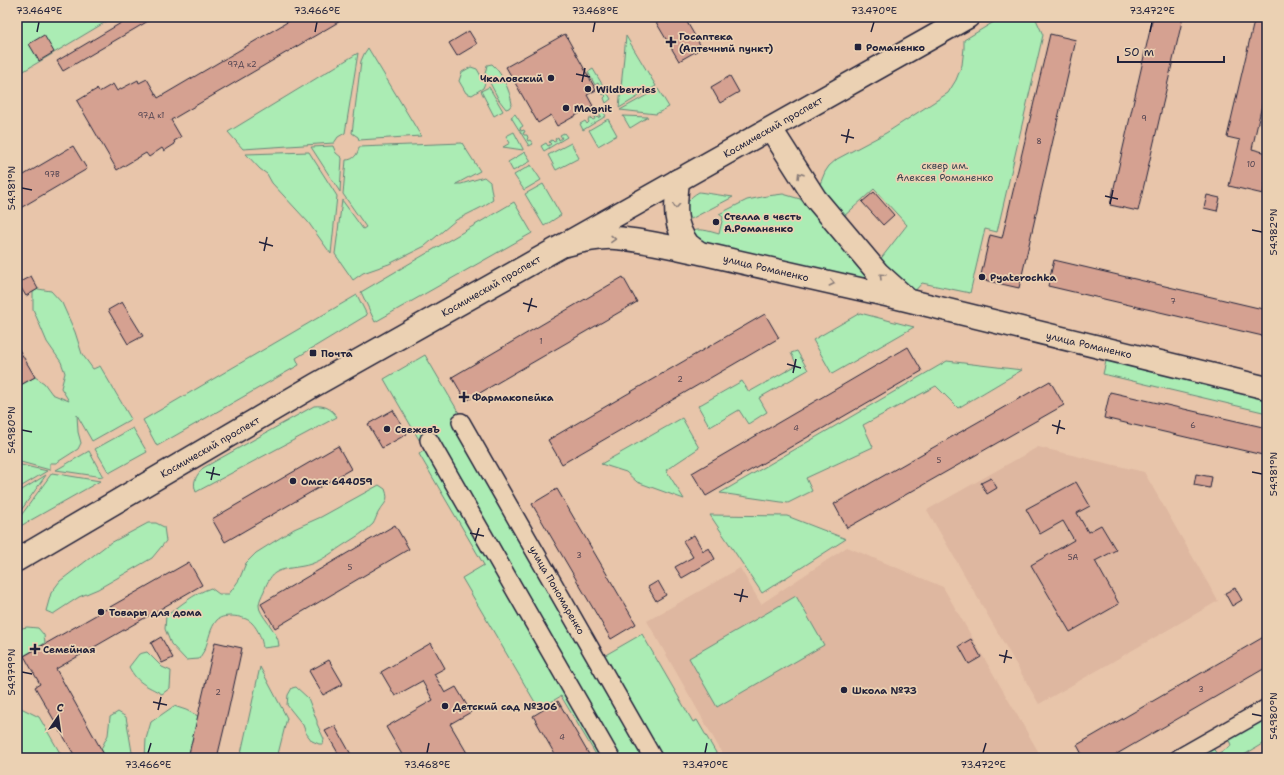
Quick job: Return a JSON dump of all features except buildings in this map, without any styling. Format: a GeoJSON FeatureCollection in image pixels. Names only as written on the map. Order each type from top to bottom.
{"type":"FeatureCollection","features":[{"type":"Feature","properties":{"kind":"main road","name":"Космический проспект"},"geometry":{"type":"LineString","coordinates":[[17,560],[315,385],[968,17]]}},
{"type":"Feature","properties":{"kind":"main road","name":"улица Романенко"},"geometry":{"type":"LineString","coordinates":[[771,129],[815,198],[878,272],[910,302]]}},
{"type":"Feature","properties":{"kind":"main road","name":"улица Романенко"},"geometry":{"type":"LineString","coordinates":[[678,180],[676,215],[680,232],[689,245],[700,253],[886,295],[1267,388]]}},
{"type":"Feature","properties":{"kind":"main road"},"geometry":{"type":"LineString","coordinates":[[561,246],[586,240],[614,238],[662,245],[700,253]]}},
{"type":"Feature","properties":{"kind":"street","name":"улица Пономаренко"},"geometry":{"type":"LineString","coordinates":[[460,422],[652,758]]}},
{"type":"Feature","properties":{"kind":"street"},"geometry":{"type":"LineString","coordinates":[[429,440],[611,758]]}},
{"type":"Feature","properties":{"kind":"street"},"geometry":{"type":"LineString","coordinates":[[1179,758],[1267,708]]}},
{"type":"Feature","properties":{"kind":"shaded area"},"geometry":{"type":"Polygon","coordinates":[[[1038,447],[1144,472],[1218,601],[1039,704],[927,510],[1038,447]]]}},
{"type":"Feature","properties":{"kind":"shaded area","name":"Школа №73"},"geometry":{"type":"Polygon","coordinates":[[[847,547],[943,587],[1042,758],[725,758],[647,621],[740,568],[761,604],[847,547]]]}},
{"type":"Feature","properties":{"kind":"green space"},"geometry":{"type":"Polygon","coordinates":[[[17,17],[114,17],[17,75],[17,17]]]}},
{"type":"Feature","properties":{"kind":"green space","name":"сквер им. Алексея Романенко"},"geometry":{"type":"Polygon","coordinates":[[[1002,17],[1035,17],[1043,35],[997,232],[985,229],[970,293],[922,283],[913,293],[879,261],[907,225],[874,189],[842,218],[821,195],[820,184],[829,166],[837,159],[886,133],[948,93],[956,80],[962,65],[964,40],[1002,17]]]}},
{"type":"Feature","properties":{"kind":"green space"},"geometry":{"type":"Polygon","coordinates":[[[626,36],[656,86],[619,108],[626,36]]]}},
{"type":"Feature","properties":{"kind":"green space"},"geometry":{"type":"Polygon","coordinates":[[[368,48],[421,136],[359,140],[358,137],[352,133],[361,61],[368,48]]]}},
{"type":"Feature","properties":{"kind":"green space"},"geometry":{"type":"Polygon","coordinates":[[[358,53],[345,133],[338,137],[334,143],[243,149],[228,132],[358,53]]]}},
{"type":"Feature","properties":{"kind":"green space"},"geometry":{"type":"Polygon","coordinates":[[[492,64],[499,72],[507,88],[512,104],[509,108],[506,109],[499,100],[485,74],[487,65],[492,64]]]}},
{"type":"Feature","properties":{"kind":"green space"},"geometry":{"type":"Polygon","coordinates":[[[471,67],[477,69],[485,83],[483,88],[472,95],[466,93],[459,81],[462,72],[471,67]]]}},
{"type":"Feature","properties":{"kind":"green space"},"geometry":{"type":"Polygon","coordinates":[[[593,69],[611,99],[606,103],[604,98],[606,96],[601,92],[603,91],[601,88],[599,89],[597,86],[599,85],[598,83],[595,85],[588,72],[593,69]]]}},
{"type":"Feature","properties":{"kind":"green space"},"geometry":{"type":"Polygon","coordinates":[[[489,87],[503,111],[494,116],[481,91],[489,87]]]}},
{"type":"Feature","properties":{"kind":"green space"},"geometry":{"type":"Polygon","coordinates":[[[658,89],[669,107],[656,114],[620,110],[658,89]]]}},
{"type":"Feature","properties":{"kind":"green space"},"geometry":{"type":"Polygon","coordinates":[[[603,111],[606,116],[583,130],[580,124],[585,121],[587,124],[589,122],[588,120],[591,118],[593,120],[595,119],[594,117],[596,116],[598,118],[601,116],[599,113],[603,111]]]}},
{"type":"Feature","properties":{"kind":"green space"},"geometry":{"type":"Polygon","coordinates":[[[515,114],[523,126],[520,128],[521,131],[524,130],[524,135],[527,135],[528,141],[530,140],[533,144],[529,146],[511,117],[515,114]]]}},
{"type":"Feature","properties":{"kind":"green space"},"geometry":{"type":"Polygon","coordinates":[[[623,116],[648,117],[630,128],[623,116]]]}},
{"type":"Feature","properties":{"kind":"green space"},"geometry":{"type":"Polygon","coordinates":[[[608,119],[617,135],[598,146],[589,130],[608,119]]]}},
{"type":"Feature","properties":{"kind":"green space"},"geometry":{"type":"Polygon","coordinates":[[[514,132],[523,150],[503,147],[510,143],[506,136],[514,132]]]}},
{"type":"Feature","properties":{"kind":"green space"},"geometry":{"type":"Polygon","coordinates":[[[564,133],[567,137],[544,151],[541,146],[546,143],[548,146],[551,144],[549,142],[552,140],[554,142],[556,141],[555,139],[558,137],[559,140],[562,138],[560,135],[564,133]]]}},
{"type":"Feature","properties":{"kind":"green space"},"geometry":{"type":"Polygon","coordinates":[[[462,143],[480,171],[456,184],[461,184],[484,177],[490,182],[493,200],[456,220],[425,246],[389,264],[363,273],[353,280],[335,254],[342,200],[363,229],[366,227],[343,194],[346,160],[355,156],[359,147],[462,143]]]}},
{"type":"Feature","properties":{"kind":"green space"},"geometry":{"type":"Polygon","coordinates":[[[571,143],[579,158],[556,170],[548,155],[571,143]]]}},
{"type":"Feature","properties":{"kind":"green space"},"geometry":{"type":"Polygon","coordinates":[[[333,146],[336,153],[342,158],[340,192],[311,147],[333,146]]]}},
{"type":"Feature","properties":{"kind":"green space"},"geometry":{"type":"Polygon","coordinates":[[[309,152],[337,196],[331,254],[308,222],[272,183],[267,174],[260,169],[246,154],[309,152]]]}},
{"type":"Feature","properties":{"kind":"green space"},"geometry":{"type":"Polygon","coordinates":[[[525,152],[531,161],[513,171],[508,162],[525,152]]]}},
{"type":"Feature","properties":{"kind":"green space"},"geometry":{"type":"Polygon","coordinates":[[[531,165],[541,180],[524,190],[514,175],[531,165]]]}},
{"type":"Feature","properties":{"kind":"green space"},"geometry":{"type":"Polygon","coordinates":[[[543,184],[561,215],[544,226],[525,194],[543,184]]]}},
{"type":"Feature","properties":{"kind":"green space"},"geometry":{"type":"Polygon","coordinates":[[[699,192],[733,197],[691,219],[682,215],[688,202],[699,192]]]}},
{"type":"Feature","properties":{"kind":"green space"},"geometry":{"type":"Polygon","coordinates":[[[783,194],[800,199],[837,240],[868,280],[865,282],[707,247],[688,233],[700,230],[719,234],[723,217],[719,214],[747,200],[783,194]]]}},
{"type":"Feature","properties":{"kind":"green space"},"geometry":{"type":"Polygon","coordinates":[[[514,202],[532,233],[375,322],[361,292],[514,202]]]}},
{"type":"Feature","properties":{"kind":"green space"},"geometry":{"type":"Polygon","coordinates":[[[38,289],[51,291],[62,303],[75,332],[82,354],[93,369],[100,366],[131,419],[92,441],[77,415],[78,432],[81,443],[78,449],[56,463],[50,463],[50,470],[17,461],[17,387],[35,377],[44,383],[52,394],[69,401],[61,388],[65,373],[61,362],[47,342],[33,309],[33,292],[38,289]]]}},
{"type":"Feature","properties":{"kind":"green space"},"geometry":{"type":"Polygon","coordinates":[[[357,295],[367,315],[296,358],[299,365],[157,446],[143,420],[357,295]]]}},
{"type":"Feature","properties":{"kind":"green space"},"geometry":{"type":"Polygon","coordinates":[[[860,313],[914,327],[832,374],[813,340],[860,313]]]}},
{"type":"Feature","properties":{"kind":"green space"},"geometry":{"type":"Polygon","coordinates":[[[797,351],[808,370],[759,398],[767,412],[748,424],[739,410],[710,427],[698,406],[742,381],[749,392],[797,365],[791,353],[797,351]]]}},
{"type":"Feature","properties":{"kind":"green space"},"geometry":{"type":"Polygon","coordinates":[[[425,355],[602,657],[642,634],[693,722],[697,720],[719,758],[598,758],[561,696],[539,709],[462,578],[484,565],[419,454],[425,450],[384,379],[425,355]]]}},
{"type":"Feature","properties":{"kind":"green space"},"geometry":{"type":"Polygon","coordinates":[[[1107,357],[1267,395],[1267,413],[1103,374],[1107,357]]]}},
{"type":"Feature","properties":{"kind":"green space"},"geometry":{"type":"Polygon","coordinates":[[[947,361],[1022,370],[958,408],[936,386],[863,425],[873,447],[806,478],[812,491],[788,503],[720,493],[947,361]]]}},
{"type":"Feature","properties":{"kind":"green space"},"geometry":{"type":"Polygon","coordinates":[[[314,406],[327,408],[337,417],[196,492],[194,485],[195,479],[203,468],[314,406]]]}},
{"type":"Feature","properties":{"kind":"green space"},"geometry":{"type":"Polygon","coordinates":[[[682,418],[699,448],[666,470],[684,499],[637,482],[626,472],[601,464],[682,418]]]}},
{"type":"Feature","properties":{"kind":"green space"},"geometry":{"type":"Polygon","coordinates":[[[133,428],[147,452],[109,473],[95,449],[133,428]]]}},
{"type":"Feature","properties":{"kind":"green space"},"geometry":{"type":"Polygon","coordinates":[[[89,451],[103,477],[56,470],[89,451]]]}},
{"type":"Feature","properties":{"kind":"green space"},"geometry":{"type":"Polygon","coordinates":[[[17,464],[47,471],[17,489],[17,464]]]}},
{"type":"Feature","properties":{"kind":"green space"},"geometry":{"type":"Polygon","coordinates":[[[52,473],[100,481],[17,528],[17,521],[52,473]]]}},
{"type":"Feature","properties":{"kind":"green space"},"geometry":{"type":"Polygon","coordinates":[[[46,475],[17,516],[17,493],[46,475]]]}},
{"type":"Feature","properties":{"kind":"green space"},"geometry":{"type":"Polygon","coordinates":[[[379,485],[385,489],[387,500],[370,527],[320,560],[307,565],[279,571],[273,574],[270,578],[259,605],[262,614],[276,635],[279,646],[263,648],[259,634],[252,623],[235,616],[220,618],[217,620],[211,630],[205,649],[199,659],[186,660],[171,644],[165,629],[166,616],[205,590],[211,588],[219,594],[229,594],[239,580],[246,563],[256,553],[294,529],[321,517],[379,485]]]}},
{"type":"Feature","properties":{"kind":"green space"},"geometry":{"type":"Polygon","coordinates":[[[710,515],[787,516],[846,539],[762,593],[710,515]]]}},
{"type":"Feature","properties":{"kind":"green space"},"geometry":{"type":"Polygon","coordinates":[[[148,523],[156,523],[164,527],[166,541],[152,558],[98,589],[79,597],[53,614],[46,611],[51,593],[60,581],[107,545],[148,523]]]}},
{"type":"Feature","properties":{"kind":"green space"},"geometry":{"type":"Polygon","coordinates":[[[796,596],[824,645],[717,707],[689,658],[796,596]]]}},
{"type":"Feature","properties":{"kind":"green space"},"geometry":{"type":"Polygon","coordinates":[[[27,627],[38,628],[44,635],[45,643],[17,660],[17,629],[27,627]]]}},
{"type":"Feature","properties":{"kind":"green space"},"geometry":{"type":"Polygon","coordinates":[[[147,652],[162,667],[171,671],[170,688],[162,694],[139,681],[129,667],[139,654],[147,652]]]}},
{"type":"Feature","properties":{"kind":"green space"},"geometry":{"type":"Polygon","coordinates":[[[260,667],[287,718],[277,758],[240,758],[260,667]]]}},
{"type":"Feature","properties":{"kind":"green space"},"geometry":{"type":"Polygon","coordinates":[[[296,687],[308,698],[324,739],[323,744],[312,741],[306,733],[303,725],[287,705],[288,695],[292,688],[296,687]]]}},
{"type":"Feature","properties":{"kind":"green space"},"geometry":{"type":"Polygon","coordinates":[[[17,698],[21,708],[39,717],[63,758],[21,758],[17,744],[17,698]]]}},
{"type":"Feature","properties":{"kind":"green space"},"geometry":{"type":"Polygon","coordinates":[[[174,706],[198,716],[188,758],[145,758],[146,739],[151,722],[174,706]]]}},
{"type":"Feature","properties":{"kind":"green space"},"geometry":{"type":"Polygon","coordinates":[[[118,712],[126,717],[133,758],[106,758],[101,749],[108,735],[110,717],[118,712]]]}},
{"type":"Feature","properties":{"kind":"green space"},"geometry":{"type":"Polygon","coordinates":[[[1267,716],[1267,741],[1239,758],[1202,758],[1201,756],[1205,751],[1212,747],[1217,754],[1230,747],[1231,745],[1228,738],[1267,716]]]}},
{"type":"Feature","properties":{"kind":"place","name":"Госаптека (Аптечный пункт)"},"geometry":{"type":"Point","coordinates":[671,42]}},
{"type":"Feature","properties":{"kind":"place","name":"Романенко"},"geometry":{"type":"Point","coordinates":[858,47]}},
{"type":"Feature","properties":{"kind":"place","name":"Чкаловский"},"geometry":{"type":"Point","coordinates":[551,78]}},
{"type":"Feature","properties":{"kind":"place","name":"Wildberries"},"geometry":{"type":"Point","coordinates":[588,89]}},
{"type":"Feature","properties":{"kind":"place","name":"Magnit"},"geometry":{"type":"Point","coordinates":[566,108]}},
{"type":"Feature","properties":{"kind":"place","name":"Стелла в честь А.Романенко"},"geometry":{"type":"Point","coordinates":[716,222]}},
{"type":"Feature","properties":{"kind":"place","name":"Pyaterochka"},"geometry":{"type":"Point","coordinates":[982,277]}},
{"type":"Feature","properties":{"kind":"place","name":"Почта"},"geometry":{"type":"Point","coordinates":[313,353]}},
{"type":"Feature","properties":{"kind":"place","name":"Фармакопейка"},"geometry":{"type":"Point","coordinates":[464,397]}},
{"type":"Feature","properties":{"kind":"place","name":"СвежевЪ"},"geometry":{"type":"Point","coordinates":[387,429]}},
{"type":"Feature","properties":{"kind":"place","name":"Омск 644059"},"geometry":{"type":"Point","coordinates":[293,481]}},
{"type":"Feature","properties":{"kind":"place","name":"Товары для дома"},"geometry":{"type":"Point","coordinates":[101,612]}},
{"type":"Feature","properties":{"kind":"place","name":"Семейная"},"geometry":{"type":"Point","coordinates":[35,649]}},
{"type":"Feature","properties":{"kind":"place","name":"Школа №73"},"geometry":{"type":"Point","coordinates":[844,690]}},
{"type":"Feature","properties":{"kind":"place","name":"Детский сад №306"},"geometry":{"type":"Point","coordinates":[445,706]}}]}
